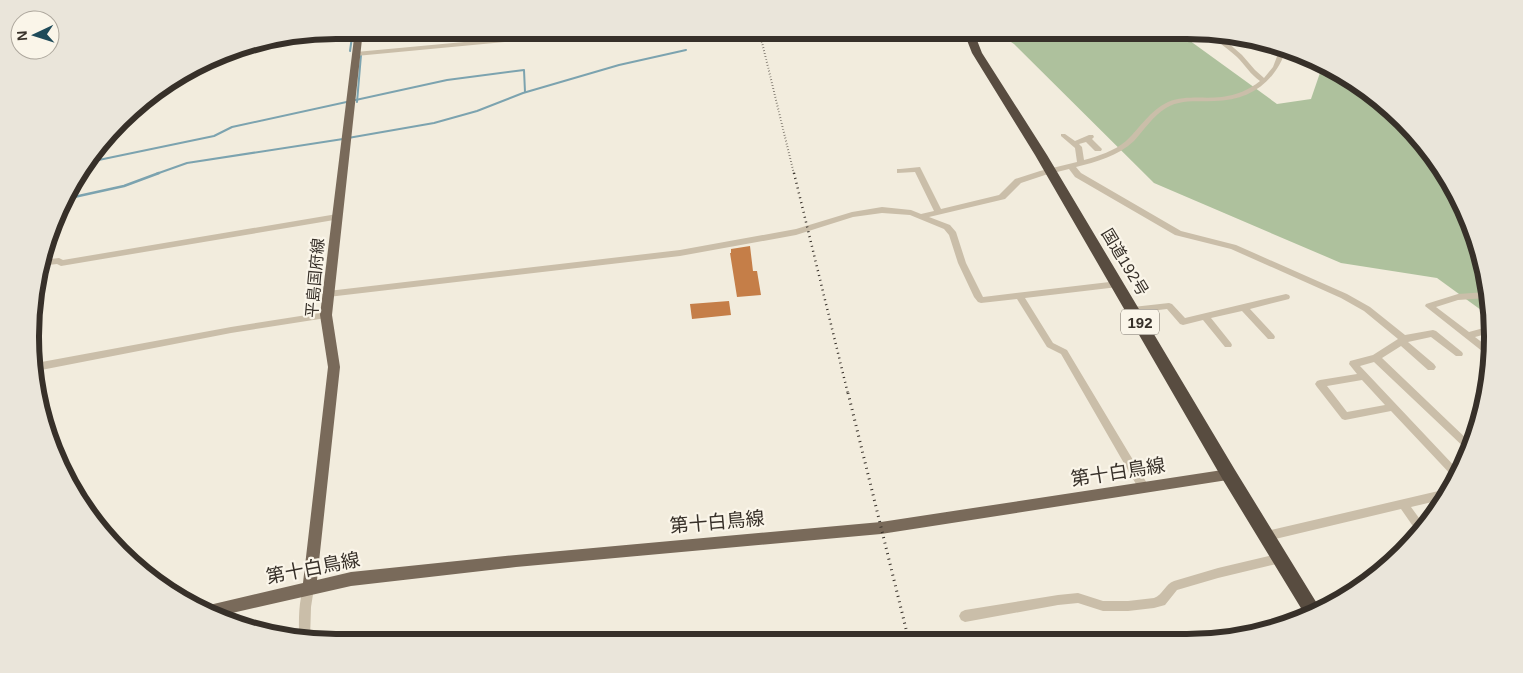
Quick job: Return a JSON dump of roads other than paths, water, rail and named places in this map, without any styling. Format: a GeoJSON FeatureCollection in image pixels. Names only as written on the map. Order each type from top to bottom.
{"type":"FeatureCollection","features":[{"type":"Feature","properties":{"kind":"highway","name":"国道192号"},"geometry":{"type":"LineString","coordinates":[[972,39],[977,53],[1050,170],[1229,475],[1310,607]]}},
{"type":"Feature","properties":{"kind":"main road","name":"平島国府線"},"geometry":{"type":"LineString","coordinates":[[309,588],[334,367],[326,315],[358,39]]}},
{"type":"Feature","properties":{"kind":"main road","name":"第十白鳥線"},"geometry":{"type":"LineString","coordinates":[[217,609],[351,579],[516,561],[881,528],[1229,475]]}},
{"type":"Feature","properties":{"kind":"street"},"geometry":{"type":"LineString","coordinates":[[356,54],[498,39]]}},
{"type":"Feature","properties":{"kind":"street"},"geometry":{"type":"LineString","coordinates":[[1220,40],[1238,54],[1254,75],[1265,81]]}},
{"type":"Feature","properties":{"kind":"street"},"geometry":{"type":"LineString","coordinates":[[924,216],[1002,197],[1008,193],[1015,182],[1050,170],[1081,164],[1117,151],[1128,144],[1156,113],[1168,104],[1192,98],[1224,99],[1247,91],[1265,81],[1280,62],[1282,55]]}},
{"type":"Feature","properties":{"kind":"street"},"geometry":{"type":"LineString","coordinates":[[1062,135],[1078,147],[1081,164]]}},
{"type":"Feature","properties":{"kind":"street"},"geometry":{"type":"LineString","coordinates":[[1074,144],[1089,138],[1098,148]]}},
{"type":"Feature","properties":{"kind":"street"},"geometry":{"type":"LineString","coordinates":[[1071,166],[1078,174],[1178,232],[1233,247],[1344,296],[1367,309],[1431,367]]}},
{"type":"Feature","properties":{"kind":"street"},"geometry":{"type":"LineString","coordinates":[[900,171],[917,169],[938,212]]}},
{"type":"Feature","properties":{"kind":"street"},"geometry":{"type":"LineString","coordinates":[[328,294],[680,253],[796,232],[852,215],[882,210],[900,210],[924,216],[947,227],[953,234],[962,263],[981,300],[1020,297],[1118,284]]}},
{"type":"Feature","properties":{"kind":"street"},"geometry":{"type":"LineString","coordinates":[[48,262],[114,255],[337,217]]}},
{"type":"Feature","properties":{"kind":"street"},"geometry":{"type":"LineString","coordinates":[[1482,295],[1458,297],[1429,306],[1484,349]]}},
{"type":"Feature","properties":{"kind":"street"},"geometry":{"type":"LineString","coordinates":[[1133,310],[1169,306],[1183,322],[1286,296]]}},
{"type":"Feature","properties":{"kind":"street"},"geometry":{"type":"LineString","coordinates":[[1020,297],[1050,345],[1064,352],[1144,488]]}},
{"type":"Feature","properties":{"kind":"street"},"geometry":{"type":"LineString","coordinates":[[1243,307],[1271,337]]}},
{"type":"Feature","properties":{"kind":"street"},"geometry":{"type":"LineString","coordinates":[[40,366],[231,330],[326,315]]}},
{"type":"Feature","properties":{"kind":"street"},"geometry":{"type":"LineString","coordinates":[[1205,317],[1228,345]]}},
{"type":"Feature","properties":{"kind":"street"},"geometry":{"type":"LineString","coordinates":[[1468,336],[1484,331]]}},
{"type":"Feature","properties":{"kind":"street"},"geometry":{"type":"LineString","coordinates":[[1452,471],[1353,364],[1376,358],[1403,340],[1433,333],[1459,354]]}},
{"type":"Feature","properties":{"kind":"street"},"geometry":{"type":"LineString","coordinates":[[1376,358],[1464,443]]}},
{"type":"Feature","properties":{"kind":"street"},"geometry":{"type":"LineString","coordinates":[[1364,376],[1320,384],[1345,416],[1393,408]]}},
{"type":"Feature","properties":{"kind":"street"},"geometry":{"type":"LineString","coordinates":[[1268,536],[1437,497]]}},
{"type":"Feature","properties":{"kind":"street"},"geometry":{"type":"LineString","coordinates":[[1404,505],[1418,524]]}},
{"type":"Feature","properties":{"kind":"street"},"geometry":{"type":"LineString","coordinates":[[965,616],[1078,598],[1103,606],[1154,603],[1161,601],[1174,586],[1218,572],[1281,558]]}},
{"type":"Feature","properties":{"kind":"street"},"geometry":{"type":"LineString","coordinates":[[305,633],[305,607],[309,588]]}},
{"type":"Feature","properties":{"kind":"waterway"},"geometry":{"type":"LineString","coordinates":[[350,51],[352,39]]}},
{"type":"Feature","properties":{"kind":"waterway"},"geometry":{"type":"LineString","coordinates":[[348,138],[434,123],[477,111],[523,93],[619,65],[686,50]]}},
{"type":"Feature","properties":{"kind":"waterway"},"geometry":{"type":"LineString","coordinates":[[357,100],[361,55]]}},
{"type":"Feature","properties":{"kind":"waterway"},"geometry":{"type":"LineString","coordinates":[[357,100],[447,80],[524,70],[525,92]]}},
{"type":"Feature","properties":{"kind":"waterway"},"geometry":{"type":"LineString","coordinates":[[96,160],[214,136],[232,127],[357,100]]}},
{"type":"Feature","properties":{"kind":"waterway"},"geometry":{"type":"LineString","coordinates":[[156,174],[187,163],[343,139]]}},
{"type":"Feature","properties":{"kind":"waterway"},"geometry":{"type":"LineString","coordinates":[[74,197],[124,186],[159,173]]}},
{"type":"Feature","properties":{"kind":"railway"},"geometry":{"type":"LineString","coordinates":[[761,39],[794,174]]}},
{"type":"Feature","properties":{"kind":"railway"},"geometry":{"type":"LineString","coordinates":[[794,173],[848,394]]}},
{"type":"Feature","properties":{"kind":"railway"},"geometry":{"type":"LineString","coordinates":[[848,393],[907,634]]}}]}
